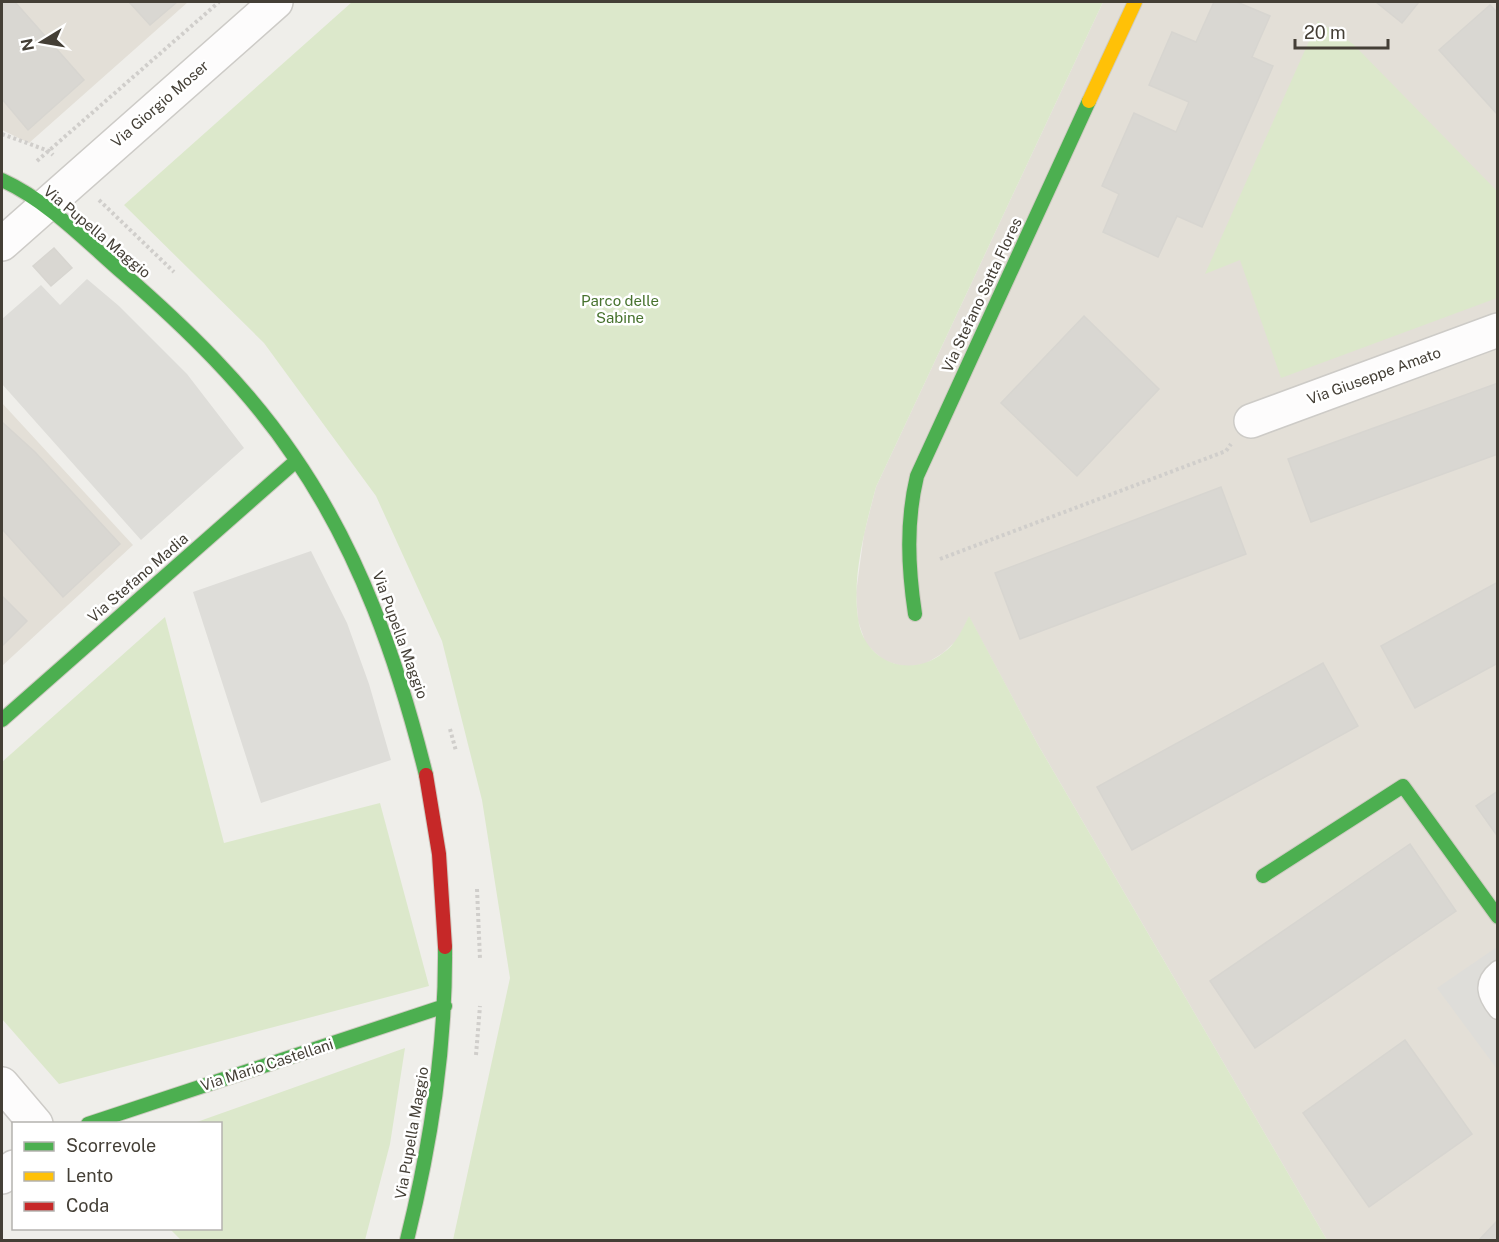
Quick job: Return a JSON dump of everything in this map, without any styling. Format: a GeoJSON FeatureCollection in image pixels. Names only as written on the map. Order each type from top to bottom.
{"type":"FeatureCollection","features":[{"type":"Feature","properties":{"kind":"street","name":"Via Giorgio Moser"},"geometry":{"type":"LineString","coordinates":[[2,244],[276,2]]}},
{"type":"Feature","properties":{"kind":"street","name":"Via Stefano Satta Flores"},"geometry":{"type":"LineString","coordinates":[[915,614],[909,570],[908,524],[917,476],[1135,2]]}},
{"type":"Feature","properties":{"kind":"street","name":"Via Pupella Maggio"},"geometry":{"type":"LineString","coordinates":[[6,182],[44,206],[119,268],[195,339],[264,417],[326,506],[359,572],[393,654],[412,714],[436,835],[446,948],[441,1071],[433,1124],[407,1240]]}},
{"type":"Feature","properties":{"kind":"street","name":"Via Giuseppe Amato"},"geometry":{"type":"LineString","coordinates":[[1251,421],[1497,330]]}},
{"type":"Feature","properties":{"kind":"street","name":"Via Stefano Madia"},"geometry":{"type":"LineString","coordinates":[[2,720],[296,461]]}},
{"type":"Feature","properties":{"kind":"street"},"geometry":{"type":"LineString","coordinates":[[1263,876],[1403,786],[1497,917]]}},
{"type":"Feature","properties":{"kind":"street","name":"Via Mario Castellani"},"geometry":{"type":"LineString","coordinates":[[94,1122],[445,1006]]}},
{"type":"Feature","properties":{"kind":"street"},"geometry":{"type":"LineString","coordinates":[[2,1084],[34,1122]]}},
{"type":"Feature","properties":{"kind":"lane"},"geometry":{"type":"LineString","coordinates":[[1497,970],[1487,981],[1486,991],[1497,1010]]}},
{"type":"Feature","properties":{"kind":"path"},"geometry":{"type":"LineString","coordinates":[[6,182],[49,151],[219,2]]}},
{"type":"Feature","properties":{"kind":"path"},"geometry":{"type":"LineString","coordinates":[[2,134],[49,151],[177,275]]}},
{"type":"Feature","properties":{"kind":"path"},"geometry":{"type":"LineString","coordinates":[[909,570],[1226,451],[1251,421]]}},
{"type":"Feature","properties":{"kind":"path"},"geometry":{"type":"LineString","coordinates":[[447,718],[458,762]]}},
{"type":"Feature","properties":{"kind":"path"},"geometry":{"type":"LineString","coordinates":[[476,881],[480,924],[480,967]]}},
{"type":"Feature","properties":{"kind":"path"},"geometry":{"type":"LineString","coordinates":[[475,1065],[480,1000]]}},
{"type":"Feature","properties":{"kind":"shaded area"},"geometry":{"type":"Polygon","coordinates":[[[2,2],[188,2],[29,143],[2,130],[2,2]]]}},
{"type":"Feature","properties":{"kind":"shaded area"},"geometry":{"type":"Polygon","coordinates":[[[1103,2],[1497,2],[1497,1240],[1327,1240],[1037,743],[969,617],[959,638],[943,653],[925,664],[904,667],[883,660],[866,644],[858,621],[856,593],[864,534],[876,487],[1103,2]]]}},
{"type":"Feature","properties":{"kind":"shaded area"},"geometry":{"type":"Polygon","coordinates":[[[87,279],[119,306],[187,374],[244,448],[141,540],[2,384],[2,319],[41,285],[60,305],[87,279]]]}},
{"type":"Feature","properties":{"kind":"shaded area"},"geometry":{"type":"Polygon","coordinates":[[[2,403],[133,545],[2,666],[2,403]]]}},
{"type":"Feature","properties":{"kind":"shaded area"},"geometry":{"type":"Polygon","coordinates":[[[311,551],[347,623],[369,684],[391,760],[261,803],[193,592],[311,551]]]}},
{"type":"Feature","properties":{"kind":"shaded area"},"geometry":{"type":"Polygon","coordinates":[[[1497,947],[1497,1069],[1437,988],[1497,947]]]}},
{"type":"Feature","properties":{"kind":"green space","name":"Parco delle Sabine"},"geometry":{"type":"Polygon","coordinates":[[[352,2],[1103,2],[876,487],[858,569],[858,618],[862,633],[878,655],[890,662],[916,665],[930,661],[948,649],[969,616],[1037,743],[1327,1240],[453,1240],[510,978],[482,800],[442,641],[376,496],[264,343],[124,205],[352,2]]]}},
{"type":"Feature","properties":{"kind":"green space"},"geometry":{"type":"Polygon","coordinates":[[[1318,21],[1353,44],[1497,191],[1497,298],[1281,378],[1240,260],[1205,274],[1318,21]]]}},
{"type":"Feature","properties":{"kind":"green space"},"geometry":{"type":"Polygon","coordinates":[[[165,617],[224,843],[380,803],[429,986],[59,1084],[2,1019],[2,762],[165,617]]]}},
{"type":"Feature","properties":{"kind":"green space"},"geometry":{"type":"Polygon","coordinates":[[[405,1048],[390,1144],[365,1240],[181,1240],[171,1230],[222,1230],[222,1122],[197,1122],[405,1048]]]}},
{"type":"Feature","properties":{"kind":"building"},"geometry":{"type":"Polygon","coordinates":[[[2,2],[15,2],[84,80],[28,130],[2,99],[2,2]]]}},
{"type":"Feature","properties":{"kind":"building"},"geometry":{"type":"Polygon","coordinates":[[[129,2],[177,2],[150,25],[129,2]]]}},
{"type":"Feature","properties":{"kind":"building"},"geometry":{"type":"Polygon","coordinates":[[[1214,2],[1237,2],[1270,16],[1252,57],[1273,66],[1202,227],[1177,216],[1158,257],[1103,232],[1119,194],[1102,186],[1134,113],[1176,132],[1189,102],[1149,85],[1172,32],[1196,42],[1214,2]]]}},
{"type":"Feature","properties":{"kind":"building"},"geometry":{"type":"Polygon","coordinates":[[[1376,2],[1419,2],[1402,23],[1376,2]]]}},
{"type":"Feature","properties":{"kind":"building"},"geometry":{"type":"Polygon","coordinates":[[[1490,5],[1498,13],[1498,115],[1439,50],[1490,5]]]}},
{"type":"Feature","properties":{"kind":"building"},"geometry":{"type":"Polygon","coordinates":[[[54,248],[72,268],[51,286],[33,266],[54,248]]]}},
{"type":"Feature","properties":{"kind":"building"},"geometry":{"type":"Polygon","coordinates":[[[1084,316],[1159,389],[1077,476],[1001,403],[1084,316]]]}},
{"type":"Feature","properties":{"kind":"building"},"geometry":{"type":"Polygon","coordinates":[[[1498,383],[1498,454],[1311,522],[1288,459],[1498,383]]]}},
{"type":"Feature","properties":{"kind":"building"},"geometry":{"type":"Polygon","coordinates":[[[2,422],[35,452],[120,544],[63,597],[2,529],[2,422]]]}},
{"type":"Feature","properties":{"kind":"building"},"geometry":{"type":"Polygon","coordinates":[[[1221,487],[1246,554],[1020,639],[995,573],[1221,487]]]}},
{"type":"Feature","properties":{"kind":"building"},"geometry":{"type":"Polygon","coordinates":[[[1498,582],[1498,663],[1415,708],[1381,646],[1498,582]]]}},
{"type":"Feature","properties":{"kind":"building"},"geometry":{"type":"Polygon","coordinates":[[[2,596],[27,621],[2,646],[2,596]]]}},
{"type":"Feature","properties":{"kind":"building"},"geometry":{"type":"Polygon","coordinates":[[[1323,663],[1358,726],[1132,850],[1097,787],[1323,663]]]}},
{"type":"Feature","properties":{"kind":"building"},"geometry":{"type":"Polygon","coordinates":[[[1498,791],[1498,837],[1476,806],[1498,791]]]}},
{"type":"Feature","properties":{"kind":"building"},"geometry":{"type":"Polygon","coordinates":[[[1410,844],[1456,911],[1255,1048],[1210,981],[1410,844]]]}},
{"type":"Feature","properties":{"kind":"building"},"geometry":{"type":"Polygon","coordinates":[[[1405,1040],[1472,1134],[1369,1207],[1303,1113],[1405,1040]]]}},
{"type":"Feature","properties":{"kind":"building"},"geometry":{"type":"Polygon","coordinates":[[[1498,1220],[1498,1240],[1479,1240],[1498,1220]]]}},
{"type":"Feature","properties":{"kind":"traffic: fast"},"geometry":{"type":"LineString","coordinates":[[915,614],[909,545],[911,510],[917,476],[1089,101]]}},
{"type":"Feature","properties":{"kind":"traffic: fast"},"geometry":{"type":"LineString","coordinates":[[2,180],[35,199],[66,222],[170,316],[236,382],[293,455],[338,530],[374,609],[403,691],[426,775]]}},
{"type":"Feature","properties":{"kind":"traffic: fast"},"geometry":{"type":"LineString","coordinates":[[2,720],[296,461]]}},
{"type":"Feature","properties":{"kind":"traffic: fast"},"geometry":{"type":"LineString","coordinates":[[1263,876],[1403,786],[1498,917]]}},
{"type":"Feature","properties":{"kind":"traffic: fast"},"geometry":{"type":"LineString","coordinates":[[407,1240],[430,1131],[440,1059],[445,947]]}},
{"type":"Feature","properties":{"kind":"traffic: fast"},"geometry":{"type":"LineString","coordinates":[[94,1122],[445,1006]]}},
{"type":"Feature","properties":{"kind":"traffic: slow"},"geometry":{"type":"LineString","coordinates":[[1089,101],[1135,2]]}},
{"type":"Feature","properties":{"kind":"traffic: jam"},"geometry":{"type":"LineString","coordinates":[[426,775],[439,854],[445,947]]}}]}
